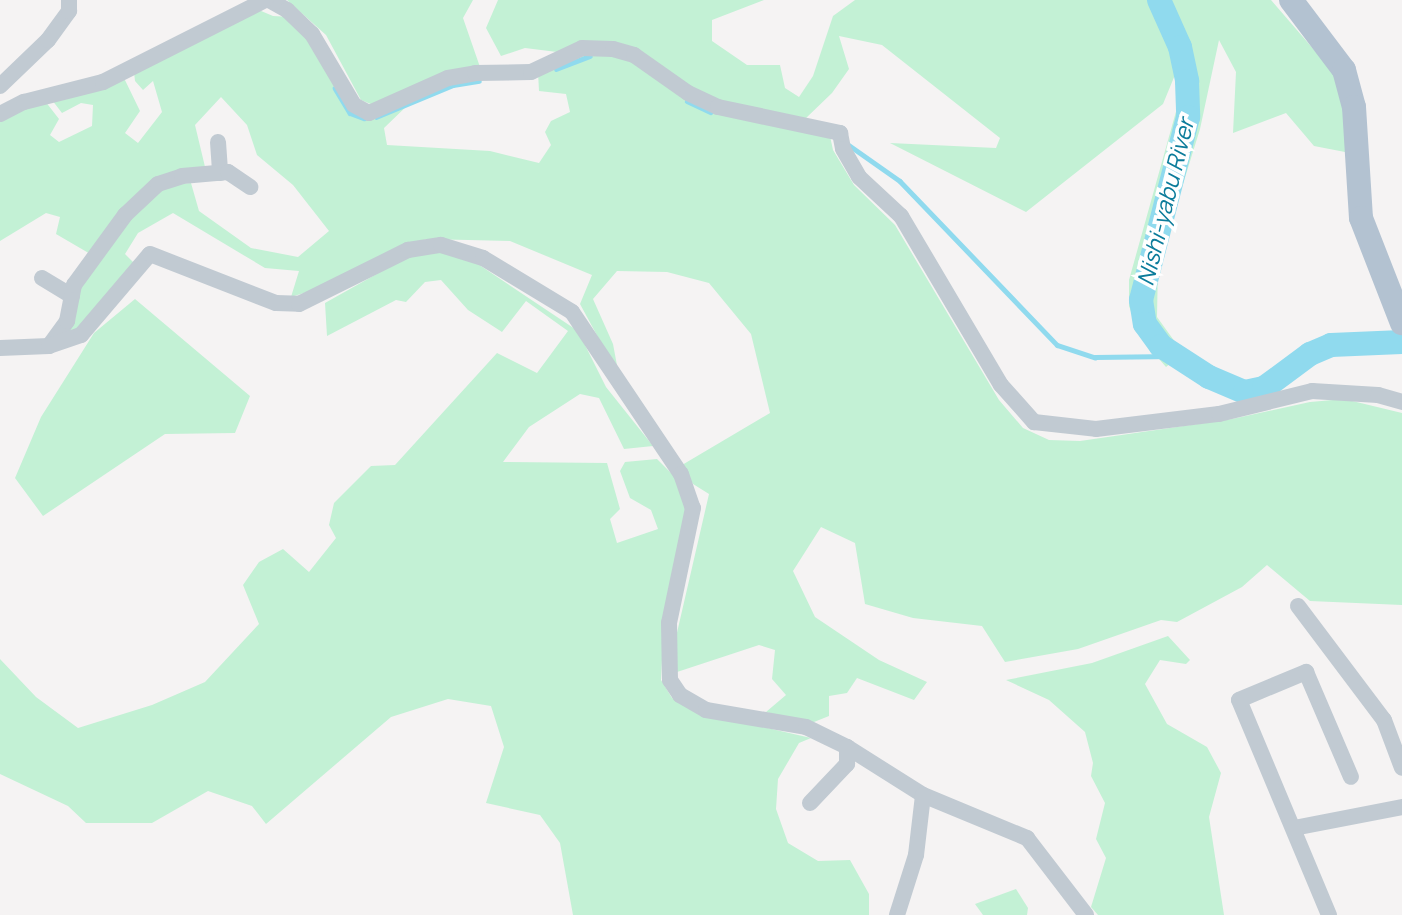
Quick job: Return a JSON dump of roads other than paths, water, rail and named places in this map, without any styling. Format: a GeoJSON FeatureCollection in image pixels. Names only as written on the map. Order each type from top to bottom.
{"type":"FeatureCollection","features":[{"type":"Feature","properties":{"kind":"main road"},"geometry":{"type":"LineString","coordinates":[[1291,0],[1344,70],[1354,107],[1361,218],[1401,321]]}},
{"type":"Feature","properties":{"kind":"street"},"geometry":{"type":"LineString","coordinates":[[0,86],[48,40],[69,11],[69,0]]}},
{"type":"Feature","properties":{"kind":"street"},"geometry":{"type":"LineString","coordinates":[[0,114],[24,102],[103,82],[267,0],[287,10],[312,34],[354,105],[369,113],[448,78],[475,73],[531,72],[582,48],[613,49],[634,55],[688,93],[718,107],[840,133],[843,149],[859,177],[901,216],[1001,385],[1034,422],[1096,429],[1219,414],[1312,391],[1366,393],[1402,402]]}},
{"type":"Feature","properties":{"kind":"street"},"geometry":{"type":"LineString","coordinates":[[218,142],[220,173]]}},
{"type":"Feature","properties":{"kind":"street"},"geometry":{"type":"LineString","coordinates":[[49,346],[67,321],[74,285],[125,215],[158,184],[182,176],[228,172],[250,187]]}},
{"type":"Feature","properties":{"kind":"street"},"geometry":{"type":"LineString","coordinates":[[0,348],[49,346],[81,335],[150,254],[276,303],[299,304],[408,250],[441,245],[483,258],[572,312],[681,474],[693,508],[669,623],[670,680],[680,695],[706,710],[806,727],[847,747],[923,795],[1027,838],[1086,915]]}},
{"type":"Feature","properties":{"kind":"street"},"geometry":{"type":"LineString","coordinates":[[42,278],[72,296]]}},
{"type":"Feature","properties":{"kind":"street"},"geometry":{"type":"LineString","coordinates":[[1298,606],[1384,720],[1402,768]]}},
{"type":"Feature","properties":{"kind":"street"},"geometry":{"type":"LineString","coordinates":[[1329,915],[1239,700],[1306,672],[1352,777]]}},
{"type":"Feature","properties":{"kind":"street"},"geometry":{"type":"LineString","coordinates":[[810,803],[848,764],[847,747]]}},
{"type":"Feature","properties":{"kind":"street"},"geometry":{"type":"LineString","coordinates":[[898,915],[916,855],[923,795]]}},
{"type":"Feature","properties":{"kind":"street"},"geometry":{"type":"LineString","coordinates":[[1294,828],[1402,807]]}},
{"type":"Feature","properties":{"kind":"waterway","name":"Nishi-yabu River"},"geometry":{"type":"LineString","coordinates":[[1159,0],[1180,47],[1187,81],[1188,117],[1141,300],[1145,324],[1161,346],[1209,377],[1245,392],[1264,388],[1310,354],[1331,345],[1402,342]]}},
{"type":"Feature","properties":{"kind":"waterway"},"geometry":{"type":"LineString","coordinates":[[556,69],[590,56]]}},
{"type":"Feature","properties":{"kind":"waterway"},"geometry":{"type":"LineString","coordinates":[[376,117],[453,85],[479,81]]}},
{"type":"Feature","properties":{"kind":"waterway"},"geometry":{"type":"LineString","coordinates":[[335,88],[350,113],[364,118]]}},
{"type":"Feature","properties":{"kind":"waterway"},"geometry":{"type":"LineString","coordinates":[[687,101],[711,112]]}},
{"type":"Feature","properties":{"kind":"waterway"},"geometry":{"type":"LineString","coordinates":[[846,143],[900,181],[1057,345],[1095,357],[1172,356]]}}]}
